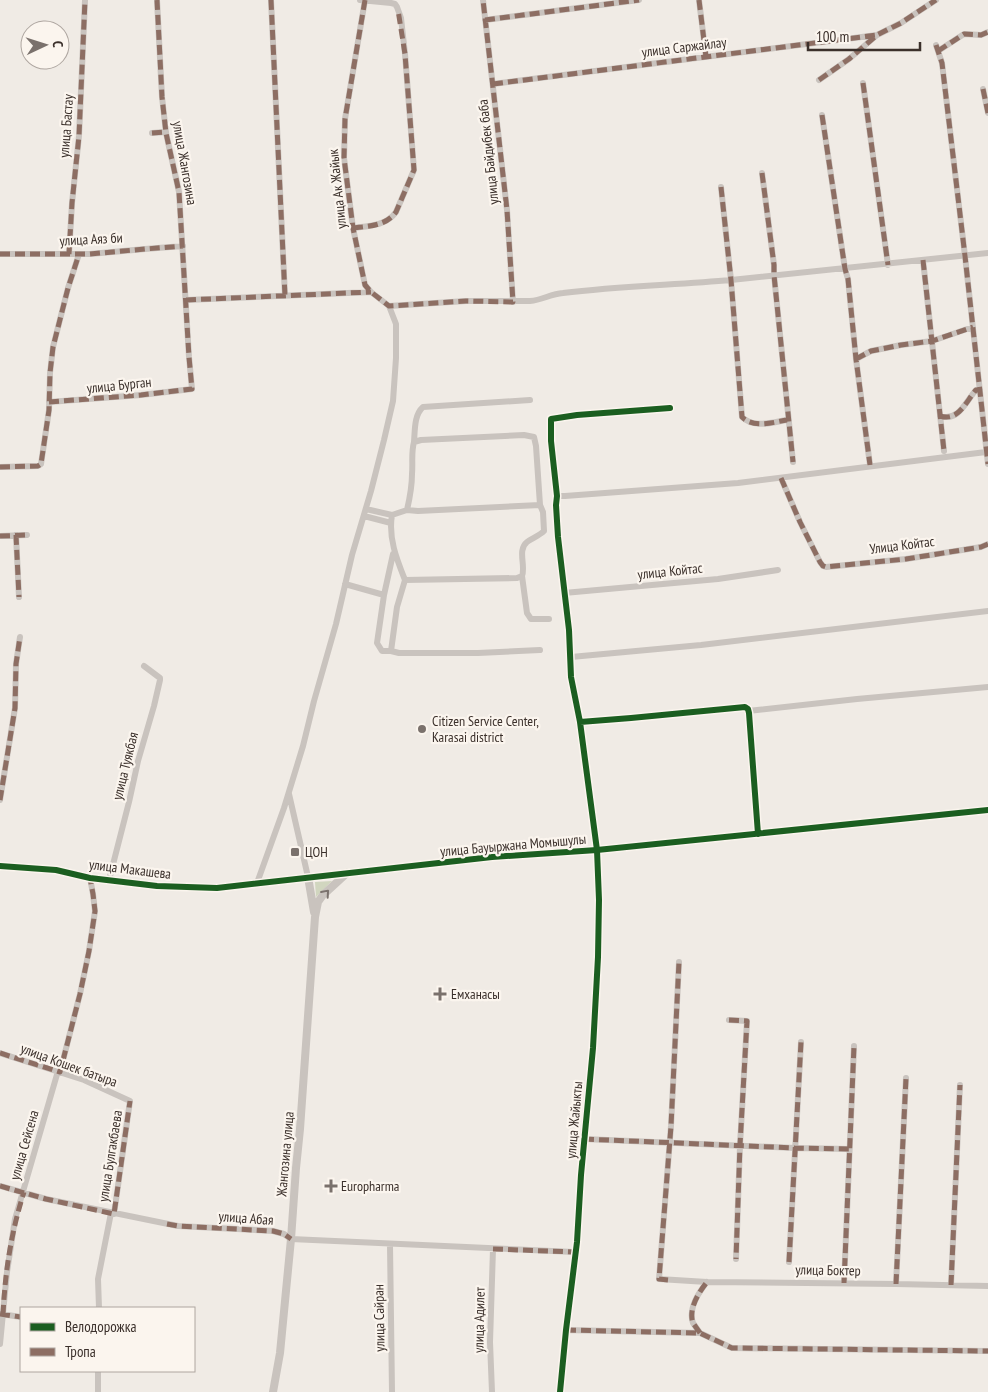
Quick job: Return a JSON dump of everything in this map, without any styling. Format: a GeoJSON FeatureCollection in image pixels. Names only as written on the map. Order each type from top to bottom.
{"type":"FeatureCollection","features":[{"type":"Feature","properties":{"kind":"street","name":"улица Бастау"},"geometry":{"type":"LineString","coordinates":[[69,254],[79,136],[85,0]]}},
{"type":"Feature","properties":{"kind":"street","name":"улица Жангозина"},"geometry":{"type":"LineString","coordinates":[[157,0],[162,97],[166,132],[180,192],[192,389]]}},
{"type":"Feature","properties":{"kind":"street"},"geometry":{"type":"LineString","coordinates":[[271,0],[285,296]]}},
{"type":"Feature","properties":{"kind":"street"},"geometry":{"type":"LineString","coordinates":[[353,228],[373,226],[392,217],[396,212],[414,170],[405,54],[398,10],[395,4],[363,0]]}},
{"type":"Feature","properties":{"kind":"street","name":"улица Ак Жайык"},"geometry":{"type":"LineString","coordinates":[[363,0],[345,119],[344,158],[353,228],[365,285],[389,306]]}},
{"type":"Feature","properties":{"kind":"street","name":"улица Байдибек баба"},"geometry":{"type":"LineString","coordinates":[[483,0],[507,210],[513,302]]}},
{"type":"Feature","properties":{"kind":"street"},"geometry":{"type":"LineString","coordinates":[[485,20],[639,0]]}},
{"type":"Feature","properties":{"kind":"street"},"geometry":{"type":"LineString","coordinates":[[699,0],[706,57]]}},
{"type":"Feature","properties":{"kind":"street"},"geometry":{"type":"LineString","coordinates":[[819,80],[849,59],[877,35],[901,23],[936,0]]}},
{"type":"Feature","properties":{"kind":"street"},"geometry":{"type":"LineString","coordinates":[[988,32],[964,34],[937,48],[942,63],[988,464]]}},
{"type":"Feature","properties":{"kind":"street","name":"улица Саржайлау"},"geometry":{"type":"LineString","coordinates":[[493,84],[877,35]]}},
{"type":"Feature","properties":{"kind":"street"},"geometry":{"type":"LineString","coordinates":[[863,83],[888,264]]}},
{"type":"Feature","properties":{"kind":"street"},"geometry":{"type":"LineString","coordinates":[[983,88],[988,114]]}},
{"type":"Feature","properties":{"kind":"street"},"geometry":{"type":"LineString","coordinates":[[822,115],[848,279],[870,465]]}},
{"type":"Feature","properties":{"kind":"street"},"geometry":{"type":"LineString","coordinates":[[152,133],[166,132]]}},
{"type":"Feature","properties":{"kind":"street"},"geometry":{"type":"LineString","coordinates":[[762,173],[774,265],[793,462]]}},
{"type":"Feature","properties":{"kind":"street"},"geometry":{"type":"LineString","coordinates":[[721,187],[731,280],[742,417],[746,421],[756,424],[788,420]]}},
{"type":"Feature","properties":{"kind":"street","name":"улица Аяз би"},"geometry":{"type":"LineString","coordinates":[[0,254],[79,254],[183,246]]}},
{"type":"Feature","properties":{"kind":"street"},"geometry":{"type":"LineString","coordinates":[[257,883],[303,746],[336,624],[352,555],[384,440],[394,388],[396,358],[396,324],[389,306],[541,300],[549,295],[577,291],[688,284],[988,253]]}},
{"type":"Feature","properties":{"kind":"street"},"geometry":{"type":"LineString","coordinates":[[0,467],[38,466],[41,464],[49,402],[53,347],[79,254]]}},
{"type":"Feature","properties":{"kind":"street"},"geometry":{"type":"LineString","coordinates":[[923,260],[944,451]]}},
{"type":"Feature","properties":{"kind":"street"},"geometry":{"type":"LineString","coordinates":[[186,300],[371,292]]}},
{"type":"Feature","properties":{"kind":"street"},"geometry":{"type":"LineString","coordinates":[[856,358],[871,351],[932,341],[973,327]]}},
{"type":"Feature","properties":{"kind":"street","name":"улица Бурган"},"geometry":{"type":"LineString","coordinates":[[49,402],[132,396],[192,389]]}},
{"type":"Feature","properties":{"kind":"street"},"geometry":{"type":"LineString","coordinates":[[940,416],[949,417],[955,415],[961,411],[976,390],[980,391]]}},
{"type":"Feature","properties":{"kind":"street"},"geometry":{"type":"LineString","coordinates":[[407,510],[411,494],[411,451],[419,411],[424,407],[530,400]]}},
{"type":"Feature","properties":{"kind":"street","name":"улица Жайыкты"},"geometry":{"type":"LineString","coordinates":[[560,1392],[574,1252],[577,1242],[593,1048],[599,900],[597,850],[580,722],[571,677],[571,657],[558,537],[551,419],[577,415],[670,408]]}},
{"type":"Feature","properties":{"kind":"street"},"geometry":{"type":"LineString","coordinates":[[414,442],[421,440],[524,435],[534,437],[544,531],[525,543],[522,549],[524,573],[522,576],[527,613],[530,618],[549,619]]}},
{"type":"Feature","properties":{"kind":"street"},"geometry":{"type":"LineString","coordinates":[[557,496],[781,478],[870,465],[986,452]]}},
{"type":"Feature","properties":{"kind":"street","name":"Улица Койтас"},"geometry":{"type":"LineString","coordinates":[[781,478],[820,562],[826,567],[906,558],[981,547],[988,544]]}},
{"type":"Feature","properties":{"kind":"street"},"geometry":{"type":"LineString","coordinates":[[366,509],[392,515],[407,510],[540,505]]}},
{"type":"Feature","properties":{"kind":"street"},"geometry":{"type":"LineString","coordinates":[[391,651],[397,607],[405,580],[394,552],[392,515]]}},
{"type":"Feature","properties":{"kind":"street"},"geometry":{"type":"LineString","coordinates":[[364,516],[391,523]]}},
{"type":"Feature","properties":{"kind":"street"},"geometry":{"type":"LineString","coordinates":[[0,536],[27,535]]}},
{"type":"Feature","properties":{"kind":"street"},"geometry":{"type":"LineString","coordinates":[[16,536],[20,597]]}},
{"type":"Feature","properties":{"kind":"street"},"geometry":{"type":"LineString","coordinates":[[394,552],[384,595],[377,643],[382,651],[478,654],[540,650]]}},
{"type":"Feature","properties":{"kind":"street","name":"улица Койтас"},"geometry":{"type":"LineString","coordinates":[[564,593],[718,579],[778,570]]}},
{"type":"Feature","properties":{"kind":"street"},"geometry":{"type":"LineString","coordinates":[[405,580],[517,578],[522,576]]}},
{"type":"Feature","properties":{"kind":"street"},"geometry":{"type":"LineString","coordinates":[[345,584],[384,595]]}},
{"type":"Feature","properties":{"kind":"street"},"geometry":{"type":"LineString","coordinates":[[571,657],[701,645],[988,611]]}},
{"type":"Feature","properties":{"kind":"street"},"geometry":{"type":"LineString","coordinates":[[0,800],[15,708],[16,664],[20,637]]}},
{"type":"Feature","properties":{"kind":"street","name":"улица Туякбая"},"geometry":{"type":"LineString","coordinates":[[109,880],[160,680],[160,678],[144,666]]}},
{"type":"Feature","properties":{"kind":"street"},"geometry":{"type":"LineString","coordinates":[[748,711],[988,687]]}},
{"type":"Feature","properties":{"kind":"street"},"geometry":{"type":"LineString","coordinates":[[580,722],[745,707],[748,709],[758,834]]}},
{"type":"Feature","properties":{"kind":"street"},"geometry":{"type":"LineString","coordinates":[[289,792],[315,917]]}},
{"type":"Feature","properties":{"kind":"street","name":"улица Бауыржана Момышулы"},"geometry":{"type":"LineString","coordinates":[[308,877],[492,857],[597,850],[988,810]]}},
{"type":"Feature","properties":{"kind":"street","name":"улица Макашева"},"geometry":{"type":"LineString","coordinates":[[0,866],[56,870],[90,878],[158,886],[197,888],[217,888],[308,877]]}},
{"type":"Feature","properties":{"kind":"street"},"geometry":{"type":"LineString","coordinates":[[315,917],[318,902],[347,873]]}},
{"type":"Feature","properties":{"kind":"street","name":"улица Сейсена"},"geometry":{"type":"LineString","coordinates":[[0,1344],[15,1219],[59,1072],[80,994],[89,951],[95,911],[90,878]]}},
{"type":"Feature","properties":{"kind":"street","name":"Жангозина улица"},"geometry":{"type":"LineString","coordinates":[[273,1392],[280,1353],[291,1239],[315,917]]}},
{"type":"Feature","properties":{"kind":"street"},"geometry":{"type":"LineString","coordinates":[[669,1142],[679,962]]}},
{"type":"Feature","properties":{"kind":"street"},"geometry":{"type":"LineString","coordinates":[[729,1020],[747,1021],[736,1260]]}},
{"type":"Feature","properties":{"kind":"street"},"geometry":{"type":"LineString","coordinates":[[789,1262],[801,1042]]}},
{"type":"Feature","properties":{"kind":"street"},"geometry":{"type":"LineString","coordinates":[[844,1283],[854,1046]]}},
{"type":"Feature","properties":{"kind":"street","name":"улица Кошек батыра"},"geometry":{"type":"LineString","coordinates":[[0,1054],[84,1080],[130,1102]]}},
{"type":"Feature","properties":{"kind":"street"},"geometry":{"type":"LineString","coordinates":[[896,1284],[906,1078]]}},
{"type":"Feature","properties":{"kind":"street"},"geometry":{"type":"LineString","coordinates":[[950,1285],[960,1085]]}},
{"type":"Feature","properties":{"kind":"street","name":"улица Булгакбаева"},"geometry":{"type":"LineString","coordinates":[[99,1307],[98,1279],[112,1213],[130,1102]]}},
{"type":"Feature","properties":{"kind":"street"},"geometry":{"type":"LineString","coordinates":[[584,1139],[849,1149]]}},
{"type":"Feature","properties":{"kind":"street","name":"улица Боктер"},"geometry":{"type":"LineString","coordinates":[[669,1142],[660,1279],[707,1282],[988,1286]]}},
{"type":"Feature","properties":{"kind":"street","name":"улица Абая"},"geometry":{"type":"LineString","coordinates":[[0,1186],[46,1199],[178,1226],[273,1232],[284,1234],[291,1239],[574,1252]]}},
{"type":"Feature","properties":{"kind":"street","name":"улица Сайран"},"geometry":{"type":"LineString","coordinates":[[390,1244],[392,1392]]}},
{"type":"Feature","properties":{"kind":"street","name":"улица Адилет"},"geometry":{"type":"LineString","coordinates":[[492,1392],[490,1342],[493,1249]]}},
{"type":"Feature","properties":{"kind":"street"},"geometry":{"type":"LineString","coordinates":[[700,1333],[693,1322],[692,1309],[707,1282]]}},
{"type":"Feature","properties":{"kind":"street"},"geometry":{"type":"LineString","coordinates":[[2,1315],[20,1317]]}},
{"type":"Feature","properties":{"kind":"street"},"geometry":{"type":"LineString","coordinates":[[566,1330],[700,1333],[732,1348],[988,1351]]}},
{"type":"Feature","properties":{"kind":"street"},"geometry":{"type":"LineString","coordinates":[[98,1372],[98,1392]]}},
{"type":"Feature","properties":{"kind":"green space"},"geometry":{"type":"Polygon","coordinates":[[[332,881],[316,897],[315,882],[332,881]]]}},
{"type":"Feature","properties":{"kind":"marked path"},"geometry":{"type":"LineString","coordinates":[[69,254],[79,136],[85,0]]}},
{"type":"Feature","properties":{"kind":"marked path"},"geometry":{"type":"LineString","coordinates":[[49,402],[192,389],[179,192],[166,133],[162,97],[157,0]]}},
{"type":"Feature","properties":{"kind":"marked path"},"geometry":{"type":"LineString","coordinates":[[271,0],[285,296]]}},
{"type":"Feature","properties":{"kind":"marked path"},"geometry":{"type":"LineString","coordinates":[[365,0],[345,119],[344,158],[353,228],[365,285],[389,306],[466,301],[513,302],[507,210],[483,0]]}},
{"type":"Feature","properties":{"kind":"marked path"},"geometry":{"type":"LineString","coordinates":[[485,20],[639,0]]}},
{"type":"Feature","properties":{"kind":"marked path"},"geometry":{"type":"LineString","coordinates":[[699,0],[706,57]]}},
{"type":"Feature","properties":{"kind":"marked path"},"geometry":{"type":"LineString","coordinates":[[819,80],[849,59],[877,35],[901,23],[936,0]]}},
{"type":"Feature","properties":{"kind":"marked path"},"geometry":{"type":"LineString","coordinates":[[353,228],[377,225],[392,217],[396,212],[414,170],[405,54],[398,10]]}},
{"type":"Feature","properties":{"kind":"marked path"},"geometry":{"type":"LineString","coordinates":[[938,51],[964,34],[981,35],[988,32]]}},
{"type":"Feature","properties":{"kind":"marked path"},"geometry":{"type":"LineString","coordinates":[[493,84],[877,35]]}},
{"type":"Feature","properties":{"kind":"marked path"},"geometry":{"type":"LineString","coordinates":[[936,45],[942,63],[988,464]]}},
{"type":"Feature","properties":{"kind":"marked path"},"geometry":{"type":"LineString","coordinates":[[863,83],[888,265]]}},
{"type":"Feature","properties":{"kind":"marked path"},"geometry":{"type":"LineString","coordinates":[[983,89],[988,113]]}},
{"type":"Feature","properties":{"kind":"marked path"},"geometry":{"type":"LineString","coordinates":[[822,115],[848,279],[870,465]]}},
{"type":"Feature","properties":{"kind":"marked path"},"geometry":{"type":"LineString","coordinates":[[152,133],[166,132]]}},
{"type":"Feature","properties":{"kind":"marked path"},"geometry":{"type":"LineString","coordinates":[[762,173],[774,265],[793,462]]}},
{"type":"Feature","properties":{"kind":"marked path"},"geometry":{"type":"LineString","coordinates":[[721,187],[731,280],[742,417],[747,421],[758,424],[787,420]]}},
{"type":"Feature","properties":{"kind":"marked path"},"geometry":{"type":"LineString","coordinates":[[0,254],[90,254],[183,246]]}},
{"type":"Feature","properties":{"kind":"marked path"},"geometry":{"type":"LineString","coordinates":[[0,467],[38,466],[41,464],[49,410],[53,347],[79,254]]}},
{"type":"Feature","properties":{"kind":"marked path"},"geometry":{"type":"LineString","coordinates":[[923,260],[944,451]]}},
{"type":"Feature","properties":{"kind":"marked path"},"geometry":{"type":"LineString","coordinates":[[186,300],[371,292]]}},
{"type":"Feature","properties":{"kind":"marked path"},"geometry":{"type":"LineString","coordinates":[[856,359],[871,351],[932,341],[973,327]]}},
{"type":"Feature","properties":{"kind":"marked path"},"geometry":{"type":"LineString","coordinates":[[940,416],[947,417],[957,413],[976,390],[980,390]]}},
{"type":"Feature","properties":{"kind":"marked path"},"geometry":{"type":"LineString","coordinates":[[781,478],[820,562],[826,567],[906,559],[981,547],[988,544]]}},
{"type":"Feature","properties":{"kind":"marked path"},"geometry":{"type":"LineString","coordinates":[[16,535],[19,597]]}},
{"type":"Feature","properties":{"kind":"marked path"},"geometry":{"type":"LineString","coordinates":[[0,536],[27,535]]}},
{"type":"Feature","properties":{"kind":"marked path"},"geometry":{"type":"LineString","coordinates":[[0,800],[15,708],[16,664],[20,637]]}},
{"type":"Feature","properties":{"kind":"marked path"},"geometry":{"type":"LineString","coordinates":[[0,1053],[60,1072],[89,951],[95,911],[90,878]]}},
{"type":"Feature","properties":{"kind":"marked path"},"geometry":{"type":"LineString","coordinates":[[668,1280],[659,1279],[671,1126],[679,962]]}},
{"type":"Feature","properties":{"kind":"marked path"},"geometry":{"type":"LineString","coordinates":[[729,1020],[747,1021],[736,1259]]}},
{"type":"Feature","properties":{"kind":"marked path"},"geometry":{"type":"LineString","coordinates":[[789,1262],[801,1042]]}},
{"type":"Feature","properties":{"kind":"marked path"},"geometry":{"type":"LineString","coordinates":[[844,1283],[854,1046]]}},
{"type":"Feature","properties":{"kind":"marked path"},"geometry":{"type":"LineString","coordinates":[[896,1284],[906,1078]]}},
{"type":"Feature","properties":{"kind":"marked path"},"geometry":{"type":"LineString","coordinates":[[951,1285],[960,1085]]}},
{"type":"Feature","properties":{"kind":"marked path"},"geometry":{"type":"LineString","coordinates":[[0,1186],[46,1199],[114,1214],[130,1101]]}},
{"type":"Feature","properties":{"kind":"marked path"},"geometry":{"type":"LineString","coordinates":[[584,1139],[849,1149]]}},
{"type":"Feature","properties":{"kind":"marked path"},"geometry":{"type":"LineString","coordinates":[[3,1315],[9,1253],[24,1192]]}},
{"type":"Feature","properties":{"kind":"marked path"},"geometry":{"type":"LineString","coordinates":[[167,1224],[273,1231],[284,1234],[291,1239]]}},
{"type":"Feature","properties":{"kind":"marked path"},"geometry":{"type":"LineString","coordinates":[[493,1249],[574,1252]]}},
{"type":"Feature","properties":{"kind":"marked path"},"geometry":{"type":"LineString","coordinates":[[700,1333],[693,1323],[692,1312],[698,1296],[707,1282]]}},
{"type":"Feature","properties":{"kind":"marked path"},"geometry":{"type":"LineString","coordinates":[[0,1314],[20,1317]]}},
{"type":"Feature","properties":{"kind":"marked path"},"geometry":{"type":"LineString","coordinates":[[566,1330],[700,1333],[732,1348],[988,1351]]}},
{"type":"Feature","properties":{"kind":"cycle path"},"geometry":{"type":"LineString","coordinates":[[670,408],[577,415],[551,419],[558,537],[569,630],[571,677],[580,722],[745,707],[749,713],[758,834]]}},
{"type":"Feature","properties":{"kind":"cycle path"},"geometry":{"type":"LineString","coordinates":[[560,1392],[577,1242],[581,1175],[593,1048],[598,957],[599,900],[597,850],[580,722]]}},
{"type":"Feature","properties":{"kind":"cycle path"},"geometry":{"type":"LineString","coordinates":[[0,866],[56,870],[90,878],[157,886],[217,888],[492,857],[597,850],[988,810]]}},
{"type":"Feature","properties":{"kind":"place","name":"Citizen Service Center, Karasai district"},"geometry":{"type":"Point","coordinates":[422,729]}},
{"type":"Feature","properties":{"kind":"place","name":"ЦОН"},"geometry":{"type":"Point","coordinates":[295,852]}},
{"type":"Feature","properties":{"kind":"place","name":"Емханасы"},"geometry":{"type":"Point","coordinates":[440,994]}},
{"type":"Feature","properties":{"kind":"place","name":"Europharma"},"geometry":{"type":"Point","coordinates":[331,1186]}}]}
